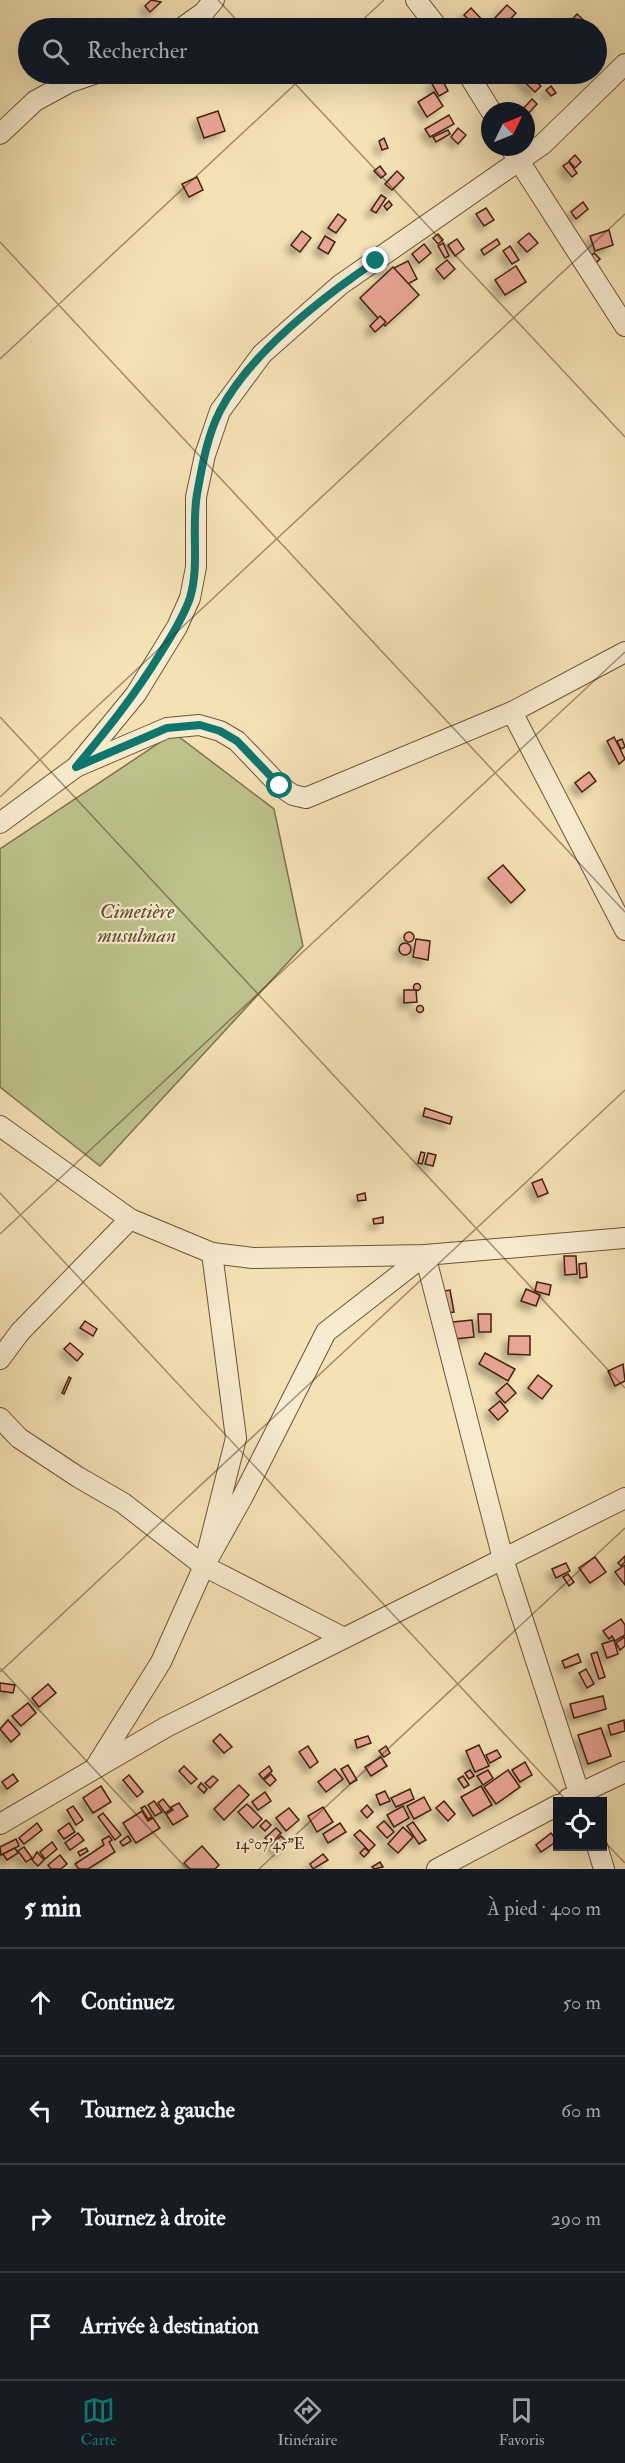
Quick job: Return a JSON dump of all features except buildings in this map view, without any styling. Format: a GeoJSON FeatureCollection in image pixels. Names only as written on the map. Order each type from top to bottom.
{"type":"FeatureCollection","features":[{"type":"Feature","properties":{"kind":"street"},"geometry":{"type":"LineString","coordinates":[[196,18],[214,0]]}},
{"type":"Feature","properties":{"kind":"street"},"geometry":{"type":"LineString","coordinates":[[416,0],[430,18]]}},
{"type":"Feature","properties":{"kind":"street"},"geometry":{"type":"LineString","coordinates":[[607,82],[625,64]]}},
{"type":"Feature","properties":{"kind":"street"},"geometry":{"type":"LineString","coordinates":[[0,134],[35,101],[66,84]]}},
{"type":"Feature","properties":{"kind":"street"},"geometry":{"type":"LineString","coordinates":[[474,84],[485,102]]}},
{"type":"Feature","properties":{"kind":"street"},"geometry":{"type":"LineString","coordinates":[[535,147],[543,144],[604,84]]}},
{"type":"Feature","properties":{"kind":"street"},"geometry":{"type":"LineString","coordinates":[[76,767],[136,694],[177,627],[190,598],[196,567],[196,497],[205,455],[220,411],[237,386],[262,354],[340,285],[511,156]]}},
{"type":"Feature","properties":{"kind":"street"},"geometry":{"type":"LineString","coordinates":[[515,156],[625,326]]}},
{"type":"Feature","properties":{"kind":"street"},"geometry":{"type":"LineString","coordinates":[[0,823],[76,767],[167,728],[200,725],[220,731],[237,741],[280,786],[293,795],[306,798],[512,712],[625,651]]}},
{"type":"Feature","properties":{"kind":"street"},"geometry":{"type":"LineString","coordinates":[[512,712],[625,930]]}},
{"type":"Feature","properties":{"kind":"street"},"geometry":{"type":"LineString","coordinates":[[0,1126],[130,1219],[212,1252],[253,1258],[424,1255],[625,1238]]}},
{"type":"Feature","properties":{"kind":"street"},"geometry":{"type":"LineString","coordinates":[[0,1359],[20,1332],[130,1219]]}},
{"type":"Feature","properties":{"kind":"street"},"geometry":{"type":"LineString","coordinates":[[204,1566],[236,1438],[212,1252]]}},
{"type":"Feature","properties":{"kind":"street"},"geometry":{"type":"LineString","coordinates":[[424,1255],[503,1559],[574,1797]]}},
{"type":"Feature","properties":{"kind":"street"},"geometry":{"type":"LineString","coordinates":[[94,1768],[161,1662],[204,1566],[242,1498],[326,1332],[424,1255]]}},
{"type":"Feature","properties":{"kind":"street"},"geometry":{"type":"LineString","coordinates":[[0,1418],[20,1438],[78,1477],[123,1503],[204,1566],[344,1638]]}},
{"type":"Feature","properties":{"kind":"street"},"geometry":{"type":"LineString","coordinates":[[0,1824],[166,1727],[625,1498]]}},
{"type":"Feature","properties":{"kind":"street"},"geometry":{"type":"LineString","coordinates":[[579,1797],[625,1772]]}},
{"type":"Feature","properties":{"kind":"street"},"geometry":{"type":"LineString","coordinates":[[437,1869],[553,1808]]}},
{"type":"Feature","properties":{"kind":"street"},"geometry":{"type":"LineString","coordinates":[[599,1851],[604,1869]]}},
{"type":"Feature","properties":{"kind":"green space","name":"Cimetière musulman"},"geometry":{"type":"Polygon","coordinates":[[[174,733],[274,809],[303,946],[100,1166],[0,1087],[0,849],[174,733]]]}},
{"type":"Feature","properties":{"kind":"route"},"geometry":{"type":"LineString","coordinates":[[280,786],[237,741],[220,731],[200,725],[167,728],[76,767],[136,694],[177,627],[190,598],[196,567],[196,497],[205,455],[220,411],[262,354],[340,285],[376,261]]}}]}
